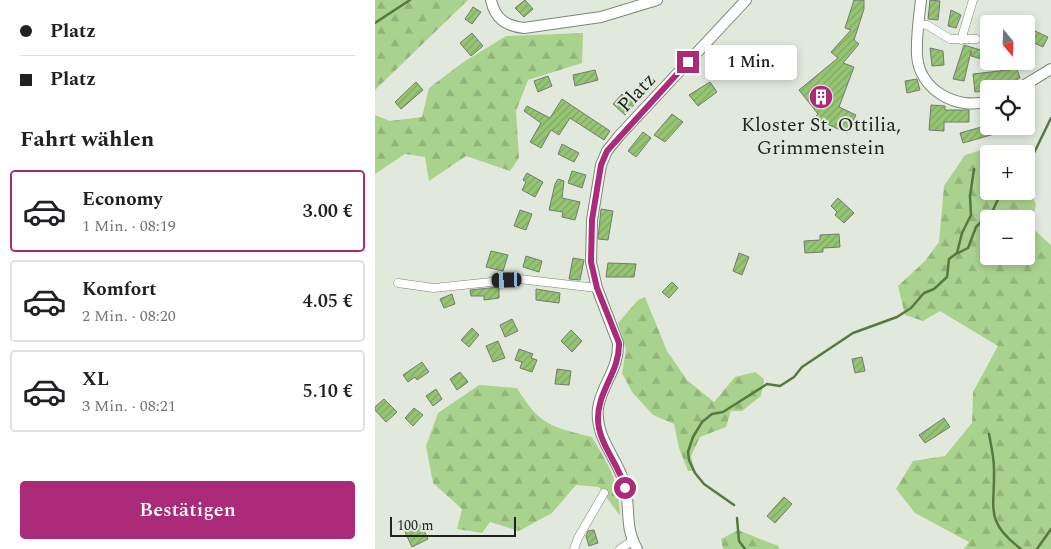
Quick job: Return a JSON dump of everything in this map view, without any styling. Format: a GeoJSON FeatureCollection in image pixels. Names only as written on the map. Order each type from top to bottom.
{"type":"FeatureCollection","features":[{"type":"Feature","properties":{"kind":"street"},"geometry":{"type":"LineString","coordinates":[[491,0],[494,11],[502,22],[517,27],[529,28],[601,17],[657,0]]}},
{"type":"Feature","properties":{"kind":"street","name":"Platz"},"geometry":{"type":"LineString","coordinates":[[634,545],[627,524],[623,478],[606,448],[598,422],[602,392],[617,363],[619,343],[597,288],[591,262],[592,220],[598,178],[607,151],[719,26],[747,0]]}},
{"type":"Feature","properties":{"kind":"street"},"geometry":{"type":"LineString","coordinates":[[921,0],[917,56],[922,72],[931,87],[947,99],[965,104],[980,102]]}},
{"type":"Feature","properties":{"kind":"street"},"geometry":{"type":"LineString","coordinates":[[961,40],[973,0]]}},
{"type":"Feature","properties":{"kind":"street"},"geometry":{"type":"LineString","coordinates":[[919,24],[927,25],[950,39],[976,39]]}},
{"type":"Feature","properties":{"kind":"street"},"geometry":{"type":"LineString","coordinates":[[1033,80],[1051,69]]}},
{"type":"Feature","properties":{"kind":"street"},"geometry":{"type":"LineString","coordinates":[[398,282],[433,288],[519,279],[597,288]]}},
{"type":"Feature","properties":{"kind":"street"},"geometry":{"type":"LineString","coordinates":[[574,549],[577,538],[604,493]]}},
{"type":"Feature","properties":{"kind":"street"},"geometry":{"type":"LineString","coordinates":[[620,549],[634,545]]}},
{"type":"Feature","properties":{"kind":"green space"},"geometry":{"type":"Polygon","coordinates":[[[375,0],[468,0],[375,90],[375,0]]]}},
{"type":"Feature","properties":{"kind":"green space"},"geometry":{"type":"Polygon","coordinates":[[[583,33],[582,63],[528,80],[516,111],[519,158],[510,171],[466,156],[429,181],[425,157],[405,154],[375,174],[375,115],[390,121],[422,117],[429,88],[462,63],[506,36],[583,33]]]}},
{"type":"Feature","properties":{"kind":"green space"},"geometry":{"type":"Polygon","coordinates":[[[980,150],[980,200],[1034,200],[1036,205],[1035,210],[980,210],[980,265],[1035,265],[1035,231],[1051,245],[1051,549],[964,549],[969,542],[915,513],[896,489],[913,461],[945,456],[972,423],[973,392],[998,346],[940,311],[923,321],[905,315],[898,286],[925,261],[939,242],[944,186],[965,155],[980,150]]]}},
{"type":"Feature","properties":{"kind":"green space"},"geometry":{"type":"Polygon","coordinates":[[[645,297],[667,351],[687,380],[714,402],[735,377],[755,372],[764,379],[761,396],[742,411],[731,411],[726,427],[700,437],[691,456],[694,471],[688,471],[679,448],[674,424],[653,415],[632,392],[622,373],[626,350],[618,323],[638,300],[645,297]]]}},
{"type":"Feature","properties":{"kind":"green space"},"geometry":{"type":"Polygon","coordinates":[[[479,385],[517,388],[525,401],[540,418],[557,427],[592,437],[604,457],[615,483],[620,516],[599,487],[576,485],[552,513],[519,531],[490,522],[482,533],[457,529],[462,509],[433,483],[426,446],[438,413],[479,385]]]}},
{"type":"Feature","properties":{"kind":"green space"},"geometry":{"type":"Polygon","coordinates":[[[738,530],[778,546],[780,549],[723,549],[721,539],[738,530]]]}},
{"type":"Feature","properties":{"kind":"building"},"geometry":{"type":"Polygon","coordinates":[[[525,0],[533,9],[524,17],[515,8],[525,0]]]}},
{"type":"Feature","properties":{"kind":"building","name":"Kloster St. Ottilia, Grimmenstein"},"geometry":{"type":"Polygon","coordinates":[[[854,0],[864,0],[864,9],[854,40],[859,44],[843,63],[854,67],[839,107],[856,115],[847,133],[814,118],[818,114],[799,90],[838,58],[831,52],[851,30],[845,28],[854,0]]]}},
{"type":"Feature","properties":{"kind":"building"},"geometry":{"type":"Polygon","coordinates":[[[930,0],[940,1],[938,20],[928,19],[930,0]]]}},
{"type":"Feature","properties":{"kind":"building"},"geometry":{"type":"Polygon","coordinates":[[[473,7],[481,12],[472,24],[465,19],[473,7]]]}},
{"type":"Feature","properties":{"kind":"building"},"geometry":{"type":"Polygon","coordinates":[[[951,10],[961,15],[956,28],[948,26],[951,10]]]}},
{"type":"Feature","properties":{"kind":"building"},"geometry":{"type":"Polygon","coordinates":[[[1035,31],[1048,37],[1043,47],[1035,43],[1035,31]]]}},
{"type":"Feature","properties":{"kind":"building"},"geometry":{"type":"Polygon","coordinates":[[[472,33],[483,46],[471,56],[460,43],[472,33]]]}},
{"type":"Feature","properties":{"kind":"building"},"geometry":{"type":"Polygon","coordinates":[[[964,45],[980,50],[980,59],[971,56],[971,51],[964,81],[953,79],[964,45]]]}},
{"type":"Feature","properties":{"kind":"building"},"geometry":{"type":"Polygon","coordinates":[[[930,48],[943,51],[944,65],[932,66],[930,48]]]}},
{"type":"Feature","properties":{"kind":"building"},"geometry":{"type":"Polygon","coordinates":[[[595,70],[598,80],[575,86],[573,75],[595,70]]]}},
{"type":"Feature","properties":{"kind":"building"},"geometry":{"type":"Polygon","coordinates":[[[1017,70],[1020,78],[1016,80],[980,80],[980,91],[975,92],[973,74],[1017,70]]]}},
{"type":"Feature","properties":{"kind":"building"},"geometry":{"type":"Polygon","coordinates":[[[548,76],[552,86],[538,92],[534,81],[548,76]]]}},
{"type":"Feature","properties":{"kind":"building"},"geometry":{"type":"Polygon","coordinates":[[[917,79],[920,90],[907,93],[905,81],[917,79]]]}},
{"type":"Feature","properties":{"kind":"building"},"geometry":{"type":"Polygon","coordinates":[[[416,82],[423,90],[401,109],[395,102],[416,82]]]}},
{"type":"Feature","properties":{"kind":"building"},"geometry":{"type":"Polygon","coordinates":[[[710,82],[717,92],[698,106],[689,95],[710,82]]]}},
{"type":"Feature","properties":{"kind":"building"},"geometry":{"type":"Polygon","coordinates":[[[622,94],[627,99],[631,95],[637,101],[625,115],[613,104],[622,94]]]}},
{"type":"Feature","properties":{"kind":"building"},"geometry":{"type":"Polygon","coordinates":[[[562,99],[610,131],[604,140],[570,118],[559,135],[551,130],[541,148],[530,142],[541,123],[524,111],[527,106],[550,118],[562,99]]]}},
{"type":"Feature","properties":{"kind":"building"},"geometry":{"type":"Polygon","coordinates":[[[931,105],[945,106],[945,110],[969,110],[969,122],[944,122],[944,131],[929,130],[931,105]]]}},
{"type":"Feature","properties":{"kind":"building"},"geometry":{"type":"Polygon","coordinates":[[[672,114],[683,122],[665,142],[654,135],[672,114]]]}},
{"type":"Feature","properties":{"kind":"building"},"geometry":{"type":"Polygon","coordinates":[[[980,127],[980,135],[991,135],[963,143],[960,133],[980,127]]]}},
{"type":"Feature","properties":{"kind":"building"},"geometry":{"type":"Polygon","coordinates":[[[643,132],[651,138],[636,157],[628,151],[643,132]]]}},
{"type":"Feature","properties":{"kind":"building"},"geometry":{"type":"Polygon","coordinates":[[[562,144],[579,153],[574,162],[558,154],[562,144]]]}},
{"type":"Feature","properties":{"kind":"building"},"geometry":{"type":"Polygon","coordinates":[[[572,171],[586,175],[582,188],[568,183],[572,171]]]}},
{"type":"Feature","properties":{"kind":"building"},"geometry":{"type":"Polygon","coordinates":[[[527,173],[543,182],[535,197],[522,190],[526,182],[523,180],[527,173]]]}},
{"type":"Feature","properties":{"kind":"building"},"geometry":{"type":"Polygon","coordinates":[[[558,179],[564,181],[562,198],[580,202],[575,220],[562,217],[563,212],[549,210],[558,179]]]}},
{"type":"Feature","properties":{"kind":"building"},"geometry":{"type":"Polygon","coordinates":[[[838,198],[854,213],[844,223],[835,215],[837,212],[831,206],[838,198]]]}},
{"type":"Feature","properties":{"kind":"building"},"geometry":{"type":"Polygon","coordinates":[[[601,209],[613,211],[608,240],[598,239],[601,209]]]}},
{"type":"Feature","properties":{"kind":"building"},"geometry":{"type":"Polygon","coordinates":[[[520,210],[532,214],[526,230],[514,226],[520,210]]]}},
{"type":"Feature","properties":{"kind":"building"},"geometry":{"type":"Polygon","coordinates":[[[839,234],[840,247],[823,248],[823,252],[805,253],[804,241],[820,240],[820,235],[839,234]]]}},
{"type":"Feature","properties":{"kind":"building"},"geometry":{"type":"Polygon","coordinates":[[[491,251],[508,255],[503,271],[486,267],[491,251]]]}},
{"type":"Feature","properties":{"kind":"building"},"geometry":{"type":"Polygon","coordinates":[[[739,253],[749,257],[742,275],[733,271],[739,253]]]}},
{"type":"Feature","properties":{"kind":"building"},"geometry":{"type":"Polygon","coordinates":[[[526,256],[542,261],[539,272],[523,267],[526,256]]]}},
{"type":"Feature","properties":{"kind":"building"},"geometry":{"type":"Polygon","coordinates":[[[573,258],[584,260],[580,280],[569,279],[573,258]]]}},
{"type":"Feature","properties":{"kind":"building"},"geometry":{"type":"Polygon","coordinates":[[[608,263],[636,264],[634,277],[606,277],[608,263]]]}},
{"type":"Feature","properties":{"kind":"building"},"geometry":{"type":"Polygon","coordinates":[[[672,282],[678,288],[669,298],[662,292],[672,282]]]}},
{"type":"Feature","properties":{"kind":"building"},"geometry":{"type":"Polygon","coordinates":[[[499,287],[499,298],[484,300],[484,296],[471,296],[470,290],[499,287]]]}},
{"type":"Feature","properties":{"kind":"building"},"geometry":{"type":"Polygon","coordinates":[[[536,289],[560,293],[559,303],[536,300],[536,289]]]}},
{"type":"Feature","properties":{"kind":"building"},"geometry":{"type":"Polygon","coordinates":[[[452,294],[455,304],[444,308],[440,299],[452,294]]]}},
{"type":"Feature","properties":{"kind":"building"},"geometry":{"type":"Polygon","coordinates":[[[512,319],[518,331],[505,337],[500,325],[512,319]]]}},
{"type":"Feature","properties":{"kind":"building"},"geometry":{"type":"Polygon","coordinates":[[[472,328],[479,335],[469,347],[461,340],[472,328]]]}},
{"type":"Feature","properties":{"kind":"building"},"geometry":{"type":"Polygon","coordinates":[[[571,330],[582,341],[572,352],[561,341],[571,330]]]}},
{"type":"Feature","properties":{"kind":"building"},"geometry":{"type":"Polygon","coordinates":[[[498,341],[505,358],[493,362],[486,346],[498,341]]]}},
{"type":"Feature","properties":{"kind":"building"},"geometry":{"type":"Polygon","coordinates":[[[519,349],[533,354],[531,358],[537,360],[532,372],[520,368],[522,362],[515,360],[519,349]]]}},
{"type":"Feature","properties":{"kind":"building"},"geometry":{"type":"Polygon","coordinates":[[[862,357],[865,371],[855,373],[852,359],[862,357]]]}},
{"type":"Feature","properties":{"kind":"building"},"geometry":{"type":"Polygon","coordinates":[[[422,362],[429,372],[417,380],[415,377],[408,382],[403,375],[422,362]]]}},
{"type":"Feature","properties":{"kind":"building"},"geometry":{"type":"Polygon","coordinates":[[[557,369],[571,371],[569,385],[555,384],[557,369]]]}},
{"type":"Feature","properties":{"kind":"building"},"geometry":{"type":"Polygon","coordinates":[[[460,372],[468,382],[457,390],[450,379],[460,372]]]}},
{"type":"Feature","properties":{"kind":"building"},"geometry":{"type":"Polygon","coordinates":[[[436,389],[442,399],[433,406],[426,396],[436,389]]]}},
{"type":"Feature","properties":{"kind":"building"},"geometry":{"type":"Polygon","coordinates":[[[384,399],[397,412],[386,422],[375,410],[375,407],[384,399]]]}},
{"type":"Feature","properties":{"kind":"building"},"geometry":{"type":"Polygon","coordinates":[[[414,408],[423,415],[413,426],[405,418],[414,408]]]}},
{"type":"Feature","properties":{"kind":"building"},"geometry":{"type":"Polygon","coordinates":[[[944,418],[950,427],[925,443],[919,435],[944,418]]]}},
{"type":"Feature","properties":{"kind":"building"},"geometry":{"type":"Polygon","coordinates":[[[784,497],[792,504],[775,523],[767,516],[784,497]]]}},
{"type":"Feature","properties":{"kind":"building"},"geometry":{"type":"Polygon","coordinates":[[[421,524],[428,539],[412,547],[405,532],[421,524]]]}},
{"type":"Feature","properties":{"kind":"building"},"geometry":{"type":"Polygon","coordinates":[[[594,530],[598,543],[589,546],[586,536],[588,531],[594,530]]]}},
{"type":"Feature","properties":{"kind":"waterway"},"geometry":{"type":"LineString","coordinates":[[375,23],[410,0]]}},
{"type":"Feature","properties":{"kind":"waterway"},"geometry":{"type":"LineString","coordinates":[[1035,151],[1051,118]]}},
{"type":"Feature","properties":{"kind":"waterway"},"geometry":{"type":"LineString","coordinates":[[734,505],[704,484],[695,473],[689,460],[688,452],[693,437],[702,422],[712,414],[723,412],[767,384],[780,386],[794,377],[802,367],[853,333],[897,317],[911,308],[924,293],[934,289],[947,277],[949,259],[957,253],[962,233],[971,215],[970,196],[974,169]]}},
{"type":"Feature","properties":{"kind":"waterway"},"geometry":{"type":"LineString","coordinates":[[958,253],[968,248],[976,227],[993,210],[998,200]]}},
{"type":"Feature","properties":{"kind":"waterway"},"geometry":{"type":"LineString","coordinates":[[989,434],[994,465],[993,505],[996,522],[1009,539],[1021,549]]}},
{"type":"Feature","properties":{"kind":"waterway"},"geometry":{"type":"LineString","coordinates":[[737,518],[739,541],[745,549]]}},
{"type":"Feature","properties":{"kind":"waterway"},"geometry":{"type":"LineString","coordinates":[[1037,549],[1051,529]]}},
{"type":"Feature","properties":{"kind":"place","name":"Kloster St. Ottilia, Grimmenstein"},"geometry":{"type":"Point","coordinates":[821,97]}},
{"type":"Feature","properties":{"kind":"route"},"geometry":{"type":"LineString","coordinates":[[625,488],[623,478],[606,448],[598,422],[602,392],[617,363],[619,353],[619,343],[597,288],[591,262],[592,220],[598,178],[607,151],[688,62]]}}]}
